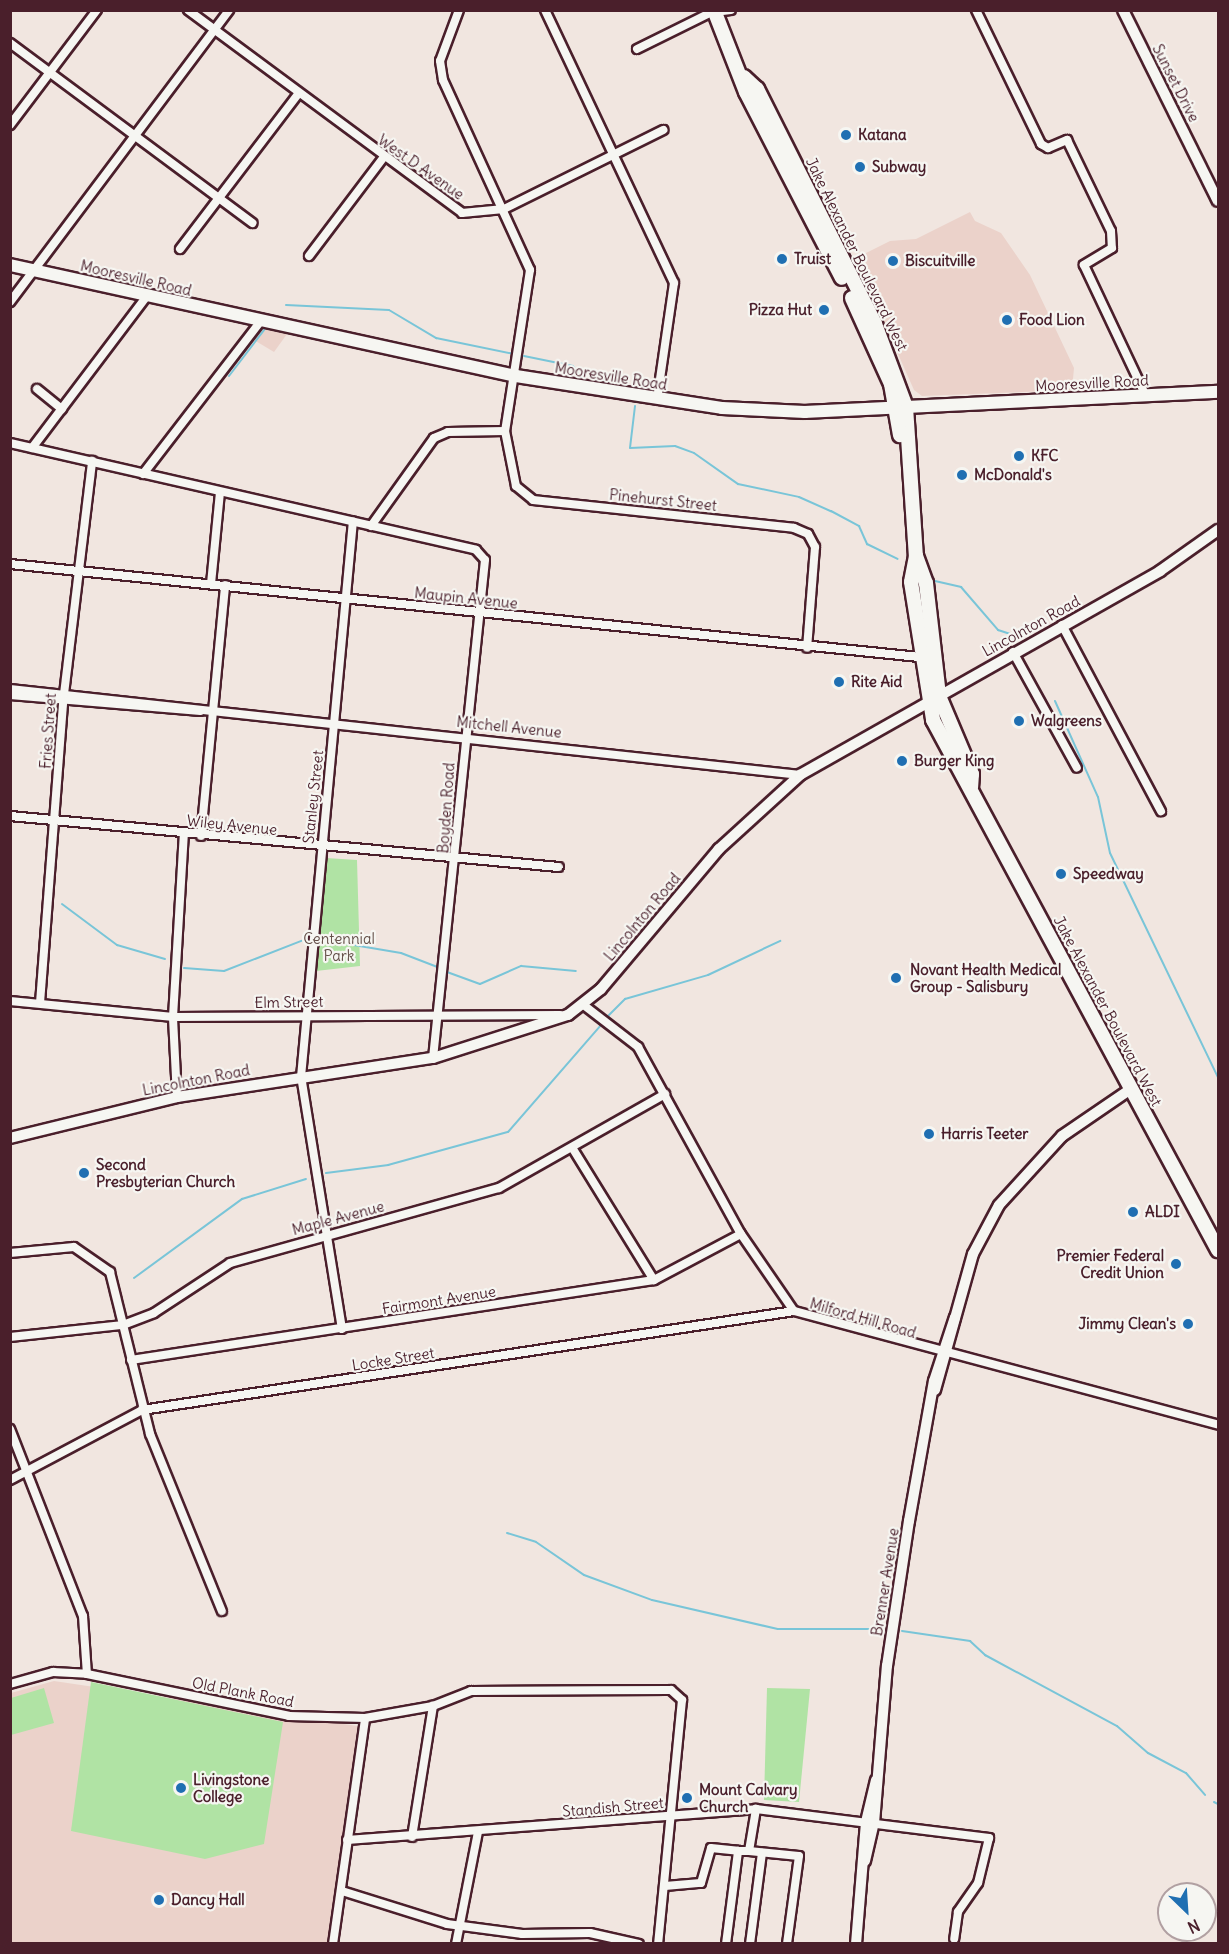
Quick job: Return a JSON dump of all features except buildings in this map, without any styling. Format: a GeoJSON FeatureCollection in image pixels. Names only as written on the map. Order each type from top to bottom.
{"type":"FeatureCollection","features":[{"type":"Feature","properties":{"kind":"highway","name":"Jake Alexander Boulevard West"},"geometry":{"type":"LineString","coordinates":[[714,11],[744,77],[757,89],[875,324],[901,407],[913,493],[916,556],[911,582],[919,657],[933,699],[972,774],[971,786],[1218,1250]]}},
{"type":"Feature","properties":{"kind":"highway","name":"Jake Alexander Boulevard West"},"geometry":{"type":"LineString","coordinates":[[916,556],[926,583],[933,699]]}},
{"type":"Feature","properties":{"kind":"main road","name":"Mooresville Road"},"geometry":{"type":"LineString","coordinates":[[10,265],[260,322],[516,376],[657,399],[786,411],[1218,392]]}},
{"type":"Feature","properties":{"kind":"street"},"geometry":{"type":"LineString","coordinates":[[10,125],[97,10]]}},
{"type":"Feature","properties":{"kind":"street","name":"West D Avenue"},"geometry":{"type":"LineString","coordinates":[[188,10],[383,158],[462,213],[504,209],[663,130]]}},
{"type":"Feature","properties":{"kind":"street"},"geometry":{"type":"LineString","coordinates":[[10,302],[229,10]]}},
{"type":"Feature","properties":{"kind":"street","name":"Pinehurst Street"},"geometry":{"type":"LineString","coordinates":[[459,10],[440,70],[530,270],[516,376],[505,431],[516,486],[533,500],[794,528],[808,534],[815,547],[807,648]]}},
{"type":"Feature","properties":{"kind":"street"},"geometry":{"type":"LineString","coordinates":[[545,10],[674,283],[657,399]]}},
{"type":"Feature","properties":{"kind":"street"},"geometry":{"type":"LineString","coordinates":[[637,49],[714,11],[731,10]]}},
{"type":"Feature","properties":{"kind":"street"},"geometry":{"type":"LineString","coordinates":[[976,10],[1041,144],[1048,147],[1067,140],[1111,231],[1112,248],[1084,265],[1146,396]]}},
{"type":"Feature","properties":{"kind":"street","name":"Sunset Drive"},"geometry":{"type":"LineString","coordinates":[[1123,10],[1218,201]]}},
{"type":"Feature","properties":{"kind":"street"},"geometry":{"type":"LineString","coordinates":[[10,43],[252,223]]}},
{"type":"Feature","properties":{"kind":"street"},"geometry":{"type":"LineString","coordinates":[[180,249],[298,93]]}},
{"type":"Feature","properties":{"kind":"street"},"geometry":{"type":"LineString","coordinates":[[309,256],[383,158]]}},
{"type":"Feature","properties":{"kind":"street"},"geometry":{"type":"LineString","coordinates":[[32,448],[147,296]]}},
{"type":"Feature","properties":{"kind":"street"},"geometry":{"type":"LineString","coordinates":[[143,474],[260,322]]}},
{"type":"Feature","properties":{"kind":"street"},"geometry":{"type":"LineString","coordinates":[[37,389],[62,409]]}},
{"type":"Feature","properties":{"kind":"street"},"geometry":{"type":"LineString","coordinates":[[10,443],[371,526],[434,438],[448,432],[505,431]]}},
{"type":"Feature","properties":{"kind":"street","name":"Fries Street"},"geometry":{"type":"LineString","coordinates":[[40,1003],[52,821],[77,571],[92,461]]}},
{"type":"Feature","properties":{"kind":"street"},"geometry":{"type":"LineString","coordinates":[[211,584],[220,493]]}},
{"type":"Feature","properties":{"kind":"street","name":"Stanley Street"},"geometry":{"type":"LineString","coordinates":[[342,1329],[325,1236],[301,1077],[353,521]]}},
{"type":"Feature","properties":{"kind":"street","name":"Boyden Road"},"geometry":{"type":"LineString","coordinates":[[371,526],[477,550],[485,560],[433,1058]]}},
{"type":"Feature","properties":{"kind":"street","name":"Lincolnton Road"},"geometry":{"type":"LineString","coordinates":[[10,1138],[177,1097],[433,1058],[568,1015],[585,1006],[717,851],[800,775],[1189,554],[1218,530]]}},
{"type":"Feature","properties":{"kind":"street","name":"Maupin Avenue"},"geometry":{"type":"LineString","coordinates":[[10,564],[807,648],[919,657]]}},
{"type":"Feature","properties":{"kind":"street"},"geometry":{"type":"LineString","coordinates":[[201,836],[225,585]]}},
{"type":"Feature","properties":{"kind":"street"},"geometry":{"type":"LineString","coordinates":[[1062,625],[1161,812]]}},
{"type":"Feature","properties":{"kind":"street"},"geometry":{"type":"LineString","coordinates":[[1013,652],[1077,768]]}},
{"type":"Feature","properties":{"kind":"street","name":"Mitchell Avenue"},"geometry":{"type":"LineString","coordinates":[[10,689],[64,698]]}},
{"type":"Feature","properties":{"kind":"street","name":"Mitchell Avenue"},"geometry":{"type":"LineString","coordinates":[[10,695],[214,710],[333,722],[800,775]]}},
{"type":"Feature","properties":{"kind":"street","name":"Wiley Avenue"},"geometry":{"type":"LineString","coordinates":[[10,816],[455,861],[559,867]]}},
{"type":"Feature","properties":{"kind":"street"},"geometry":{"type":"LineString","coordinates":[[177,1097],[173,1017],[184,833]]}},
{"type":"Feature","properties":{"kind":"street","name":"Elm Street"},"geometry":{"type":"LineString","coordinates":[[10,1000],[173,1017],[437,1013],[568,1015]]}},
{"type":"Feature","properties":{"kind":"street","name":"Milford Hill Road"},"geometry":{"type":"LineString","coordinates":[[585,1006],[638,1047],[741,1234],[794,1311],[945,1354],[1218,1425]]}},
{"type":"Feature","properties":{"kind":"street","name":"Brenner Avenue"},"geometry":{"type":"LineString","coordinates":[[856,1944],[898,1593],[935,1390],[973,1254],[1006,1194],[1062,1136],[1131,1089]]}},
{"type":"Feature","properties":{"kind":"street","name":"Maple Avenue"},"geometry":{"type":"LineString","coordinates":[[10,1337],[123,1325],[154,1313],[230,1263],[499,1188],[573,1149],[665,1094]]}},
{"type":"Feature","properties":{"kind":"street"},"geometry":{"type":"LineString","coordinates":[[573,1149],[654,1280]]}},
{"type":"Feature","properties":{"kind":"street","name":"Fairmont Avenue"},"geometry":{"type":"LineString","coordinates":[[130,1359],[342,1329],[654,1280],[741,1234]]}},
{"type":"Feature","properties":{"kind":"street"},"geometry":{"type":"LineString","coordinates":[[10,1253],[74,1247],[110,1272],[142,1410],[222,1611]]}},
{"type":"Feature","properties":{"kind":"street","name":"Locke Street"},"geometry":{"type":"LineString","coordinates":[[10,1480],[142,1410],[794,1311]]}},
{"type":"Feature","properties":{"kind":"street"},"geometry":{"type":"LineString","coordinates":[[10,1429],[83,1616],[87,1674]]}},
{"type":"Feature","properties":{"kind":"street","name":"Old Plank Road"},"geometry":{"type":"LineString","coordinates":[[10,1684],[53,1672],[87,1674],[289,1716],[365,1718],[434,1706],[471,1691],[671,1690],[682,1700],[674,1815]]}},
{"type":"Feature","properties":{"kind":"street"},"geometry":{"type":"LineString","coordinates":[[412,1837],[434,1706]]}},
{"type":"Feature","properties":{"kind":"street"},"geometry":{"type":"LineString","coordinates":[[333,1944],[365,1718]]}},
{"type":"Feature","properties":{"kind":"street"},"geometry":{"type":"LineString","coordinates":[[750,1851],[756,1809]]}},
{"type":"Feature","properties":{"kind":"street","name":"Standish Street"},"geometry":{"type":"LineString","coordinates":[[347,1840],[478,1832],[756,1809],[988,1838],[978,1883],[958,1912],[954,1939]]}},
{"type":"Feature","properties":{"kind":"street"},"geometry":{"type":"LineString","coordinates":[[658,1944],[674,1815]]}},
{"type":"Feature","properties":{"kind":"street"},"geometry":{"type":"LineString","coordinates":[[456,1944],[478,1832]]}},
{"type":"Feature","properties":{"kind":"street"},"geometry":{"type":"LineString","coordinates":[[665,1886],[701,1883],[711,1848],[798,1856],[787,1944]]}},
{"type":"Feature","properties":{"kind":"street"},"geometry":{"type":"LineString","coordinates":[[726,1944],[738,1851]]}},
{"type":"Feature","properties":{"kind":"street"},"geometry":{"type":"LineString","coordinates":[[750,1944],[762,1853]]}},
{"type":"Feature","properties":{"kind":"street"},"geometry":{"type":"LineString","coordinates":[[342,1891],[403,1914],[459,1926],[522,1934],[590,1933],[639,1944]]}},
{"type":"Feature","properties":{"kind":"shaded area"},"geometry":{"type":"Polygon","coordinates":[[[970,212],[975,221],[1001,233],[1030,275],[1074,368],[1072,390],[922,396],[914,390],[858,264],[864,261],[862,255],[890,241],[916,239],[970,212]]]}},
{"type":"Feature","properties":{"kind":"shaded area"},"geometry":{"type":"Polygon","coordinates":[[[263,329],[287,334],[274,352],[254,340],[263,329]]]}},
{"type":"Feature","properties":{"kind":"shaded area","name":"Livingstone College"},"geometry":{"type":"Polygon","coordinates":[[[54,1681],[364,1727],[327,1943],[11,1944],[11,1693],[54,1681]]]}},
{"type":"Feature","properties":{"kind":"green space","name":"Centennial Park"},"geometry":{"type":"Polygon","coordinates":[[[326,858],[357,860],[360,966],[316,971],[326,858]]]}},
{"type":"Feature","properties":{"kind":"green space"},"geometry":{"type":"Polygon","coordinates":[[[91,1682],[283,1722],[264,1844],[205,1859],[71,1831],[91,1682]]]}},
{"type":"Feature","properties":{"kind":"green space"},"geometry":{"type":"Polygon","coordinates":[[[44,1688],[54,1723],[11,1735],[11,1698],[44,1688]]]}},
{"type":"Feature","properties":{"kind":"green space"},"geometry":{"type":"Polygon","coordinates":[[[767,1688],[810,1689],[799,1802],[764,1800],[767,1688]]]}},
{"type":"Feature","properties":{"kind":"waterway"},"geometry":{"type":"LineString","coordinates":[[286,305],[389,310],[436,338],[514,354]]}},
{"type":"Feature","properties":{"kind":"waterway"},"geometry":{"type":"LineString","coordinates":[[229,376],[264,330]]}},
{"type":"Feature","properties":{"kind":"waterway"},"geometry":{"type":"LineString","coordinates":[[524,356],[573,366],[583,380],[616,382]]}},
{"type":"Feature","properties":{"kind":"waterway"},"geometry":{"type":"LineString","coordinates":[[635,406],[630,448],[675,446],[694,453],[738,484],[799,497],[831,511],[859,526],[867,544],[898,559]]}},
{"type":"Feature","properties":{"kind":"waterway"},"geometry":{"type":"LineString","coordinates":[[935,581],[961,587],[998,630],[1010,634]]}},
{"type":"Feature","properties":{"kind":"waterway"},"geometry":{"type":"LineString","coordinates":[[1055,701],[1098,797],[1110,853],[1218,1077]]}},
{"type":"Feature","properties":{"kind":"waterway"},"geometry":{"type":"LineString","coordinates":[[62,904],[117,945],[165,959]]}},
{"type":"Feature","properties":{"kind":"waterway"},"geometry":{"type":"LineString","coordinates":[[184,968],[224,971],[301,941]]}},
{"type":"Feature","properties":{"kind":"waterway"},"geometry":{"type":"LineString","coordinates":[[330,941],[401,953],[437,967]]}},
{"type":"Feature","properties":{"kind":"waterway"},"geometry":{"type":"LineString","coordinates":[[609,1015],[625,999],[708,975],[780,941]]}},
{"type":"Feature","properties":{"kind":"waterway"},"geometry":{"type":"LineString","coordinates":[[447,972],[480,984],[521,966],[576,971]]}},
{"type":"Feature","properties":{"kind":"waterway"},"geometry":{"type":"LineString","coordinates":[[326,1173],[388,1165],[508,1132],[602,1024]]}},
{"type":"Feature","properties":{"kind":"waterway"},"geometry":{"type":"LineString","coordinates":[[134,1278],[242,1199],[306,1179]]}},
{"type":"Feature","properties":{"kind":"waterway"},"geometry":{"type":"LineString","coordinates":[[507,1533],[536,1542],[584,1575],[652,1600],[778,1629],[883,1629]]}},
{"type":"Feature","properties":{"kind":"waterway"},"geometry":{"type":"LineString","coordinates":[[902,1631],[970,1641],[985,1655],[1117,1726],[1148,1753],[1186,1773],[1205,1795]]}},
{"type":"Feature","properties":{"kind":"waterway"},"geometry":{"type":"LineString","coordinates":[[1214,1802],[1218,1804]]}},
{"type":"Feature","properties":{"kind":"place","name":"Katana"},"geometry":{"type":"Point","coordinates":[846,135]}},
{"type":"Feature","properties":{"kind":"place","name":"Subway"},"geometry":{"type":"Point","coordinates":[860,167]}},
{"type":"Feature","properties":{"kind":"place","name":"Truist"},"geometry":{"type":"Point","coordinates":[782,259]}},
{"type":"Feature","properties":{"kind":"place","name":"Biscuitville"},"geometry":{"type":"Point","coordinates":[893,261]}},
{"type":"Feature","properties":{"kind":"place","name":"Pizza Hut"},"geometry":{"type":"Point","coordinates":[824,310]}},
{"type":"Feature","properties":{"kind":"place","name":"Food Lion"},"geometry":{"type":"Point","coordinates":[1007,320]}},
{"type":"Feature","properties":{"kind":"place","name":"KFC"},"geometry":{"type":"Point","coordinates":[1019,456]}},
{"type":"Feature","properties":{"kind":"place","name":"McDonald's"},"geometry":{"type":"Point","coordinates":[962,475]}},
{"type":"Feature","properties":{"kind":"place","name":"Rite Aid"},"geometry":{"type":"Point","coordinates":[839,682]}},
{"type":"Feature","properties":{"kind":"place","name":"Walgreens"},"geometry":{"type":"Point","coordinates":[1019,721]}},
{"type":"Feature","properties":{"kind":"place","name":"Burger King"},"geometry":{"type":"Point","coordinates":[902,761]}},
{"type":"Feature","properties":{"kind":"place","name":"Speedway"},"geometry":{"type":"Point","coordinates":[1061,874]}},
{"type":"Feature","properties":{"kind":"place","name":"Novant Health Medical Group - Salisbury"},"geometry":{"type":"Point","coordinates":[896,978]}},
{"type":"Feature","properties":{"kind":"place","name":"Harris Teeter"},"geometry":{"type":"Point","coordinates":[929,1134]}},
{"type":"Feature","properties":{"kind":"place","name":"Second Presbyterian Church"},"geometry":{"type":"Point","coordinates":[84,1173]}},
{"type":"Feature","properties":{"kind":"place","name":"ALDI"},"geometry":{"type":"Point","coordinates":[1133,1212]}},
{"type":"Feature","properties":{"kind":"place","name":"Premier Federal Credit Union"},"geometry":{"type":"Point","coordinates":[1176,1264]}},
{"type":"Feature","properties":{"kind":"place","name":"Jimmy Clean's"},"geometry":{"type":"Point","coordinates":[1188,1324]}},
{"type":"Feature","properties":{"kind":"place","name":"Livingstone College"},"geometry":{"type":"Point","coordinates":[181,1788]}},
{"type":"Feature","properties":{"kind":"place","name":"Mount Calvary Church"},"geometry":{"type":"Point","coordinates":[687,1798]}},
{"type":"Feature","properties":{"kind":"place","name":"Dancy Hall"},"geometry":{"type":"Point","coordinates":[159,1900]}}]}
